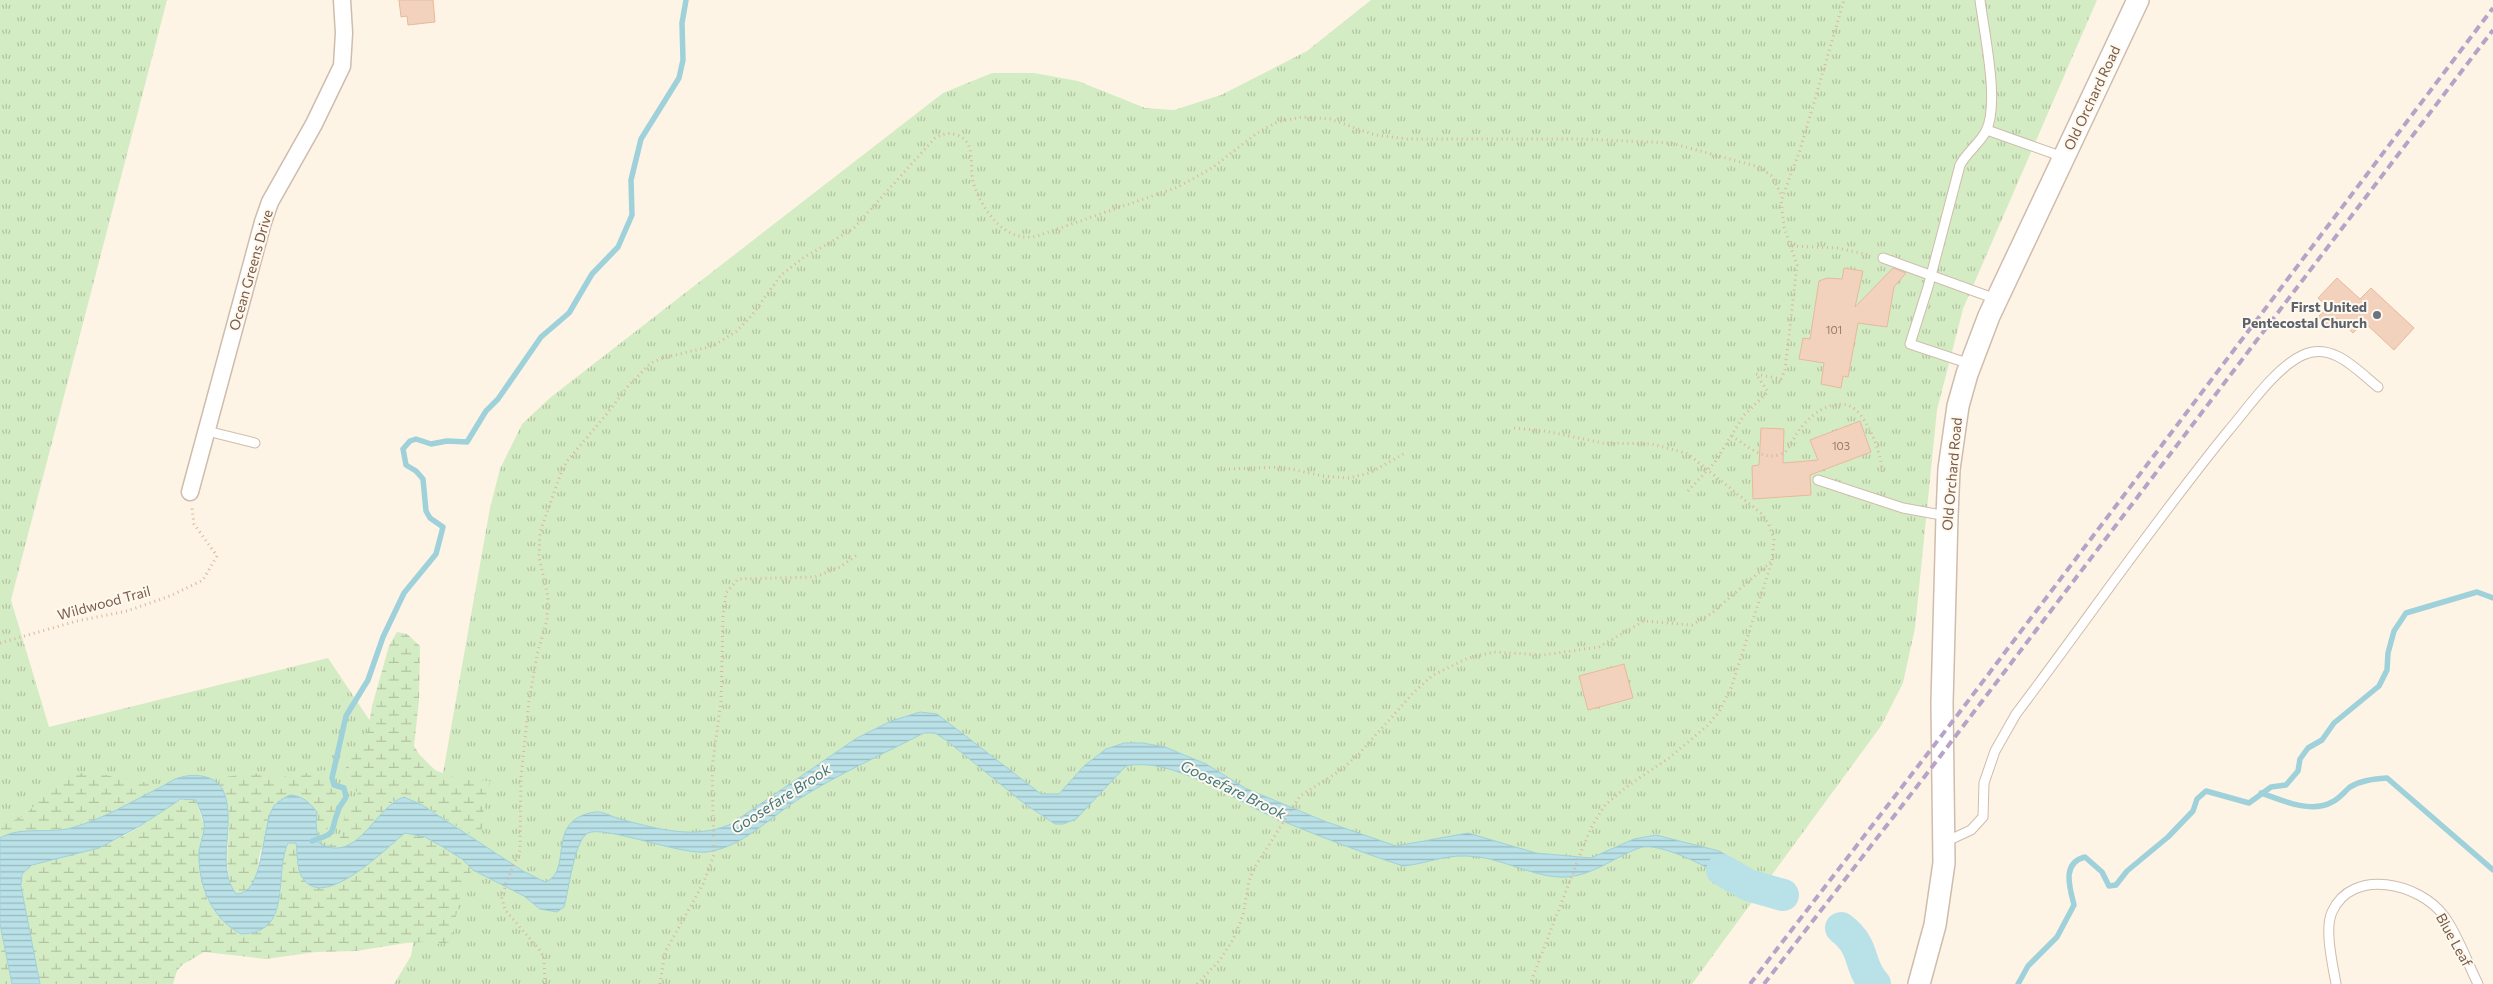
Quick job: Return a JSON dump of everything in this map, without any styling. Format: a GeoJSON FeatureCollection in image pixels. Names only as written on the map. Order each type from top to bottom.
{"type":"FeatureCollection","features":[{"type":"Feature","properties":{"kind":"street","name":"Ocean Greens Drive"},"geometry":{"type":"LineString","coordinates":[[190,492],[268,208],[286,171],[314,124],[342,66],[344,33],[342,0]]}},
{"type":"Feature","properties":{"kind":"street","name":"Old Orchard Road"},"geometry":{"type":"LineString","coordinates":[[1919,984],[1940,901],[1944,842],[1942,703],[1947,516],[1953,437],[1958,406],[1971,364],[1996,299],[2138,0]]}},
{"type":"Feature","properties":{"kind":"lane"},"geometry":{"type":"LineString","coordinates":[[1971,364],[1910,344],[1931,276],[1960,165],[1966,153],[1987,130],[1992,116],[1994,98],[1980,0]]}},
{"type":"Feature","properties":{"kind":"lane"},"geometry":{"type":"LineString","coordinates":[[1987,130],[2063,158]]}},
{"type":"Feature","properties":{"kind":"lane"},"geometry":{"type":"LineString","coordinates":[[1883,258],[1996,299]]}},
{"type":"Feature","properties":{"kind":"lane"},"geometry":{"type":"LineString","coordinates":[[1944,842],[1970,830],[1983,818],[1984,783],[1994,751],[2016,714],[2188,482],[2269,383],[2303,355],[2316,352],[2330,352],[2378,387]]}},
{"type":"Feature","properties":{"kind":"lane"},"geometry":{"type":"LineString","coordinates":[[207,431],[255,444]]}},
{"type":"Feature","properties":{"kind":"lane"},"geometry":{"type":"LineString","coordinates":[[1818,480],[1903,508],[1947,516]]}},
{"type":"Feature","properties":{"kind":"lane","name":"Blue Leaf"},"geometry":{"type":"LineString","coordinates":[[2336,984],[2330,942],[2331,914],[2337,904],[2352,890],[2362,885],[2378,884],[2408,890],[2444,915],[2478,984]]}},
{"type":"Feature","properties":{"kind":"path"},"geometry":{"type":"LineString","coordinates":[[1688,491],[1715,462],[1748,411],[1768,392],[1756,374],[1781,379],[1785,370],[1797,265],[1782,218],[1782,196],[1800,150],[1844,0]]}},
{"type":"Feature","properties":{"kind":"path"},"geometry":{"type":"LineString","coordinates":[[545,984],[544,958],[539,949],[502,904],[506,882],[516,861],[521,840],[521,777],[529,701],[548,612],[547,587],[539,557],[540,532],[567,461],[629,385],[651,364],[663,358],[713,346],[736,332],[752,315],[781,275],[803,258],[853,229],[896,180],[939,136],[946,133],[953,134],[967,142],[970,146],[973,180],[982,202],[1004,230],[1024,238],[1040,235],[1178,187],[1212,168],[1246,139],[1263,129],[1277,122],[1302,118],[1330,119],[1375,134],[1407,140],[1584,139],[1670,144],[1759,167],[1772,176],[1782,196]]}},
{"type":"Feature","properties":{"kind":"path"},"geometry":{"type":"LineString","coordinates":[[1792,246],[1837,248],[1883,258]]}},
{"type":"Feature","properties":{"kind":"path"},"geometry":{"type":"LineString","coordinates":[[1732,436],[1766,456],[1774,456],[1784,452],[1805,423],[1820,410],[1832,404],[1850,406],[1859,413],[1876,443],[1883,474]]}},
{"type":"Feature","properties":{"kind":"path"},"geometry":{"type":"LineString","coordinates":[[1514,428],[1556,433],[1596,442],[1661,446],[1688,454],[1752,505],[1765,520],[1774,539],[1772,561],[1731,688],[1719,712],[1679,750],[1624,788],[1605,805],[1593,824],[1563,894],[1530,984]]}},
{"type":"Feature","properties":{"kind":"path"},"geometry":{"type":"LineString","coordinates":[[1230,469],[1282,467],[1323,476],[1348,478],[1370,473],[1405,453]]}},
{"type":"Feature","properties":{"kind":"path","name":"Wildwood Trail"},"geometry":{"type":"LineString","coordinates":[[0,643],[77,622],[127,611],[170,596],[203,580],[217,556],[194,524],[190,492]]}},
{"type":"Feature","properties":{"kind":"path"},"geometry":{"type":"LineString","coordinates":[[660,984],[664,952],[703,884],[714,855],[712,768],[721,701],[721,661],[726,593],[738,579],[815,578],[857,555]]}},
{"type":"Feature","properties":{"kind":"path"},"geometry":{"type":"LineString","coordinates":[[1197,984],[1219,961],[1233,940],[1243,914],[1249,880],[1255,866],[1295,802],[1302,794],[1350,762],[1413,693],[1443,669],[1468,658],[1494,652],[1543,655],[1600,647],[1644,621],[1692,625],[1712,614],[1772,561]]}},
{"type":"Feature","properties":{"kind":"green space"},"geometry":{"type":"Polygon","coordinates":[[[0,0],[167,0],[11,600],[49,727],[328,658],[435,818],[490,508],[500,469],[522,424],[551,397],[943,93],[992,73],[1034,73],[1078,81],[1145,108],[1174,110],[1221,95],[1307,51],[1371,0],[2097,0],[1963,309],[1937,410],[1915,628],[1903,683],[1881,726],[1692,984],[394,984],[411,956],[434,823],[331,858],[200,779],[184,776],[128,815],[0,859],[0,0]]]}},
{"type":"Feature","properties":{"kind":"green space"},"geometry":{"type":"Polygon","coordinates":[[[397,632],[407,634],[420,646],[419,701],[414,746],[419,754],[435,770],[458,779],[490,781],[483,814],[481,841],[413,799],[393,801],[364,834],[346,846],[325,846],[339,842],[345,814],[358,794],[344,771],[368,730],[372,706],[389,646],[397,632]]]}},
{"type":"Feature","properties":{"kind":"green space"},"geometry":{"type":"Polygon","coordinates":[[[324,770],[328,785],[338,791],[340,796],[324,835],[317,836],[317,812],[307,800],[261,850],[256,878],[249,890],[236,894],[230,881],[228,867],[228,808],[225,794],[217,782],[226,777],[243,774],[254,773],[277,778],[324,770]]]}},
{"type":"Feature","properties":{"kind":"green space"},"geometry":{"type":"Polygon","coordinates":[[[95,773],[149,783],[151,787],[148,792],[110,814],[79,826],[15,833],[0,838],[0,820],[11,821],[20,817],[29,811],[59,780],[68,775],[95,773]]]}},
{"type":"Feature","properties":{"kind":"green space"},"geometry":{"type":"Polygon","coordinates":[[[191,798],[196,800],[205,828],[199,850],[199,863],[207,899],[224,922],[249,934],[263,927],[272,918],[278,908],[284,856],[288,843],[296,842],[298,865],[302,877],[311,886],[324,887],[338,883],[354,874],[405,833],[433,841],[458,857],[473,870],[463,880],[451,942],[436,944],[423,942],[406,943],[356,951],[316,952],[266,959],[204,952],[182,965],[177,971],[173,984],[40,984],[22,893],[22,874],[37,863],[47,859],[100,847],[126,835],[171,805],[191,798]]]}},
{"type":"Feature","properties":{"kind":"green space"},"geometry":{"type":"Polygon","coordinates":[[[0,924],[12,984],[0,984],[0,924]]]}},
{"type":"Feature","properties":{"kind":"water"},"geometry":{"type":"Polygon","coordinates":[[[920,712],[937,714],[1041,794],[1059,794],[1084,766],[1106,749],[1124,743],[1143,743],[1165,747],[1206,764],[1245,788],[1324,821],[1396,846],[1468,833],[1536,853],[1591,858],[1634,839],[1656,835],[1719,851],[1749,868],[1766,883],[1756,897],[1699,864],[1665,850],[1650,847],[1639,848],[1600,867],[1569,877],[1546,876],[1490,859],[1466,856],[1450,857],[1403,866],[1275,818],[1182,773],[1163,767],[1144,765],[1126,766],[1076,819],[1063,824],[1055,824],[1025,804],[946,740],[935,733],[924,733],[817,788],[745,837],[720,849],[695,852],[610,833],[588,833],[583,837],[579,845],[564,907],[557,912],[540,909],[524,896],[473,870],[462,859],[425,837],[405,833],[354,874],[339,883],[324,887],[312,886],[302,877],[298,865],[296,843],[288,843],[284,856],[279,900],[275,913],[269,924],[258,931],[241,934],[222,919],[208,899],[199,864],[199,852],[204,833],[203,819],[196,800],[181,799],[140,826],[99,848],[32,865],[22,874],[21,886],[40,984],[12,984],[0,924],[0,838],[16,832],[62,830],[95,820],[179,778],[193,775],[205,777],[216,782],[223,790],[228,816],[227,869],[230,882],[236,894],[245,891],[252,883],[257,872],[270,815],[274,806],[290,795],[305,800],[317,812],[318,842],[332,848],[344,847],[354,841],[393,803],[404,797],[422,805],[523,871],[545,882],[554,876],[558,868],[564,835],[569,825],[579,817],[598,812],[648,826],[676,831],[690,832],[717,829],[731,824],[857,738],[891,721],[920,712]]]}},
{"type":"Feature","properties":{"kind":"building"},"geometry":{"type":"Polygon","coordinates":[[[399,0],[433,0],[435,22],[408,25],[407,16],[401,17],[399,0]]]}},
{"type":"Feature","properties":{"kind":"building"},"geometry":{"type":"Polygon","coordinates":[[[1844,268],[1863,271],[1855,307],[1893,268],[1906,273],[1894,287],[1887,327],[1858,323],[1848,377],[1843,376],[1841,388],[1821,384],[1824,363],[1799,359],[1803,338],[1810,339],[1819,281],[1827,278],[1842,279],[1844,268]]]}},
{"type":"Feature","properties":{"kind":"building","name":"First United Pentecostal Church"},"geometry":{"type":"Polygon","coordinates":[[[2337,278],[2360,299],[2371,288],[2414,328],[2394,350],[2364,322],[2353,333],[2337,318],[2329,327],[2318,317],[2328,307],[2318,298],[2337,278]]]}},
{"type":"Feature","properties":{"kind":"building"},"geometry":{"type":"Polygon","coordinates":[[[1860,421],[1871,452],[1810,475],[1811,495],[1753,499],[1752,466],[1759,465],[1761,428],[1784,429],[1783,463],[1818,460],[1810,440],[1860,421]]]}},
{"type":"Feature","properties":{"kind":"building"},"geometry":{"type":"Polygon","coordinates":[[[1624,664],[1633,698],[1588,710],[1579,676],[1624,664]]]}},
{"type":"Feature","properties":{"kind":"waterway"},"geometry":{"type":"LineString","coordinates":[[312,841],[330,834],[339,809],[346,797],[344,788],[334,785],[332,778],[346,716],[368,680],[383,637],[404,593],[436,554],[443,527],[430,518],[426,511],[423,479],[416,471],[406,465],[403,449],[410,441],[416,439],[431,444],[447,441],[467,442],[486,411],[498,399],[541,337],[569,313],[592,274],[618,247],[632,215],[631,180],[641,139],[679,78],[683,60],[682,23],[686,0]]}},
{"type":"Feature","properties":{"kind":"waterway"},"geometry":{"type":"LineString","coordinates":[[2018,984],[2028,966],[2057,937],[2074,905],[2069,877],[2070,870],[2077,860],[2085,857],[2102,872],[2109,886],[2116,885],[2127,871],[2168,837],[2193,811],[2197,799],[2206,791],[2249,803],[2271,787],[2286,785],[2298,771],[2300,759],[2308,748],[2322,740],[2334,723],[2379,686],[2387,670],[2388,653],[2394,631],[2406,613],[2477,592],[2493,598]]}},
{"type":"Feature","properties":{"kind":"waterway"},"geometry":{"type":"LineString","coordinates":[[2261,793],[2296,805],[2315,807],[2335,801],[2350,787],[2359,783],[2387,778],[2493,870]]}},
{"type":"Feature","properties":{"kind":"waterway","name":"Goosefare Brook"},"geometry":{"type":"LineString","coordinates":[[1722,870],[1748,885],[1783,895]]}},
{"type":"Feature","properties":{"kind":"waterway","name":"Goosefare Brook"},"geometry":{"type":"LineString","coordinates":[[1841,928],[1855,943],[1869,977],[1875,984]]}},
{"type":"Feature","properties":{"kind":"railway"},"geometry":{"type":"LineString","coordinates":[[1750,984],[1959,713],[2493,8]]}},
{"type":"Feature","properties":{"kind":"railway"},"geometry":{"type":"LineString","coordinates":[[1764,984],[1932,767],[2493,30]]}},
{"type":"Feature","properties":{"kind":"place","name":"First United Pentecostal Church"},"geometry":{"type":"Point","coordinates":[2377,315]}}]}
